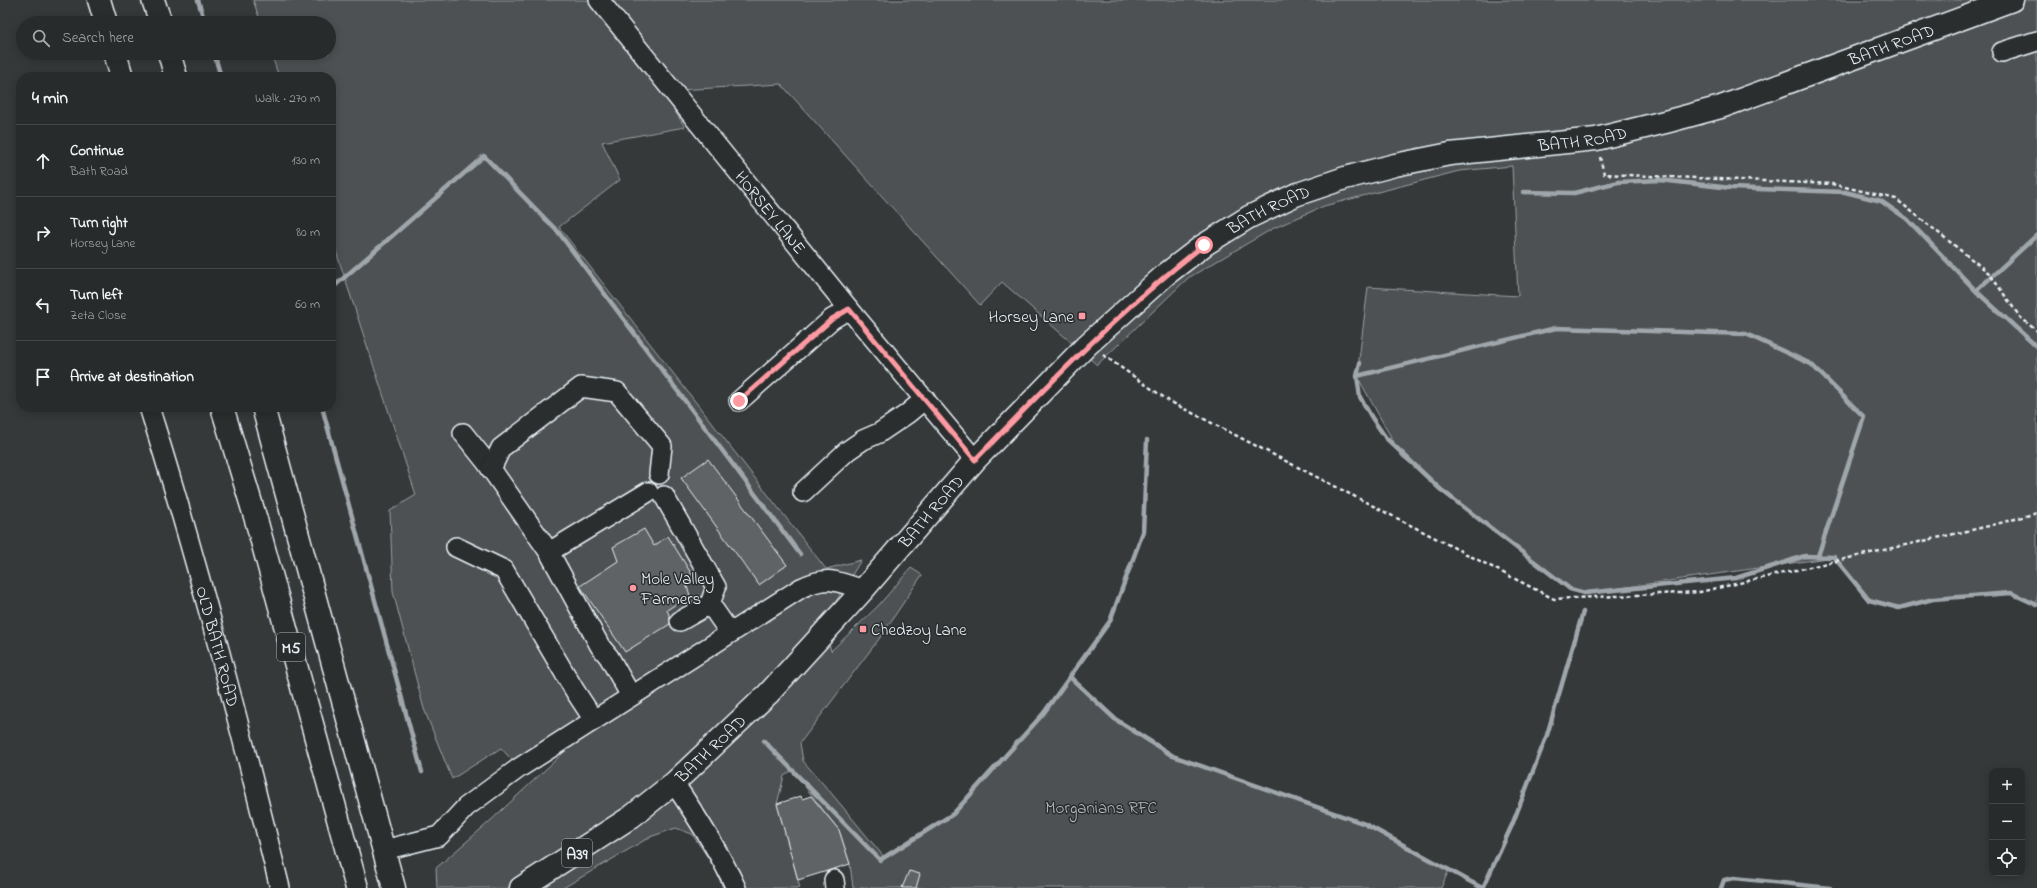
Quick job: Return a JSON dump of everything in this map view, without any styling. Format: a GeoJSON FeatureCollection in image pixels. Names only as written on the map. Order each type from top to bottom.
{"type":"FeatureCollection","features":[{"type":"Feature","properties":{"kind":"main road"},"geometry":{"type":"LineString","coordinates":[[99,0],[104,16]]}},
{"type":"Feature","properties":{"kind":"main road"},"geometry":{"type":"LineString","coordinates":[[154,0],[159,16]]}},
{"type":"Feature","properties":{"kind":"main road","name":"BATH ROAD"},"geometry":{"type":"LineString","coordinates":[[521,888],[631,817],[674,783],[768,694],[863,590],[975,460],[1087,345],[1165,275],[1204,245],[1249,217],[1295,195],[1352,176],[1450,154],[1596,139],[1669,121],[1721,106],[2012,0]]}},
{"type":"Feature","properties":{"kind":"main road"},"geometry":{"type":"LineString","coordinates":[[117,60],[121,72]]}},
{"type":"Feature","properties":{"kind":"main road"},"geometry":{"type":"LineString","coordinates":[[171,60],[175,72]]}},
{"type":"Feature","properties":{"kind":"main road","name":"M5"},"geometry":{"type":"LineString","coordinates":[[224,412],[257,523],[357,888]]}},
{"type":"Feature","properties":{"kind":"main road","name":"M5"},"geometry":{"type":"LineString","coordinates":[[264,412],[394,888]]}},
{"type":"Feature","properties":{"kind":"street","name":"HORSEY LANE"},"geometry":{"type":"LineString","coordinates":[[599,0],[849,309],[975,460]]}},
{"type":"Feature","properties":{"kind":"street"},"geometry":{"type":"LineString","coordinates":[[2002,52],[2037,41]]}},
{"type":"Feature","properties":{"kind":"street"},"geometry":{"type":"LineString","coordinates":[[739,401],[832,319],[849,309]]}},
{"type":"Feature","properties":{"kind":"street"},"geometry":{"type":"LineString","coordinates":[[491,469],[500,448],[581,387],[617,392],[662,446],[659,474],[653,475],[648,480],[646,486],[656,494],[716,587],[710,604],[680,621]]}},
{"type":"Feature","properties":{"kind":"street"},"geometry":{"type":"LineString","coordinates":[[803,492],[847,451],[863,440],[882,438],[925,399]]}},
{"type":"Feature","properties":{"kind":"street","name":"OLD BATH ROAD"},"geometry":{"type":"LineString","coordinates":[[151,412],[170,476],[244,742],[280,888]]}},
{"type":"Feature","properties":{"kind":"street"},"geometry":{"type":"LineString","coordinates":[[463,433],[491,469],[549,552],[600,646],[631,696]]}},
{"type":"Feature","properties":{"kind":"street"},"geometry":{"type":"LineString","coordinates":[[549,552],[656,494]]}},
{"type":"Feature","properties":{"kind":"street"},"geometry":{"type":"LineString","coordinates":[[456,547],[504,570],[574,691],[594,720]]}},
{"type":"Feature","properties":{"kind":"street"},"geometry":{"type":"LineString","coordinates":[[384,850],[439,836],[466,807],[519,768],[730,633],[817,580],[833,580],[863,590]]}},
{"type":"Feature","properties":{"kind":"street"},"geometry":{"type":"LineString","coordinates":[[710,604],[730,633]]}},
{"type":"Feature","properties":{"kind":"street"},"geometry":{"type":"LineString","coordinates":[[674,783],[706,830],[723,860],[736,888]]}},
{"type":"Feature","properties":{"kind":"path"},"geometry":{"type":"LineString","coordinates":[[1596,139],[1604,174],[1832,184],[1896,198],[1989,273],[1994,278],[2020,317],[2037,331]]}},
{"type":"Feature","properties":{"kind":"path"},"geometry":{"type":"LineString","coordinates":[[1087,345],[1170,401],[1554,599],[1700,592],[2037,513]]}},
{"type":"Feature","properties":{"kind":"green space","name":"Morganians RFC"},"geometry":{"type":"Polygon","coordinates":[[[253,0],[2037,0],[2037,605],[2011,593],[1933,599],[1899,608],[1869,600],[1834,557],[1585,593],[1570,589],[1402,457],[1357,376],[1368,287],[1518,296],[1512,166],[1459,171],[1324,206],[1272,229],[1188,278],[1097,365],[1002,282],[980,305],[781,84],[662,91],[685,127],[602,142],[620,180],[559,227],[826,569],[861,560],[824,621],[831,651],[878,606],[911,568],[922,575],[879,639],[800,743],[803,761],[884,857],[953,814],[1043,714],[1070,677],[1115,719],[1173,756],[1365,824],[1449,870],[1441,888],[853,888],[850,864],[839,830],[792,770],[784,776],[777,804],[800,888],[723,888],[715,868],[692,834],[676,828],[650,837],[563,888],[437,888],[436,868],[488,823],[575,742],[519,768],[501,748],[452,779],[424,709],[393,592],[390,511],[416,495],[336,251],[336,72],[277,72],[273,60],[336,60],[336,16],[259,16],[253,0]]]}},
{"type":"Feature","properties":{"kind":"building"},"geometry":{"type":"Polygon","coordinates":[[[708,459],[787,565],[759,585],[681,478],[708,459]]]}},
{"type":"Feature","properties":{"kind":"building"},"geometry":{"type":"Polygon","coordinates":[[[644,529],[654,546],[668,536],[694,578],[686,584],[690,595],[667,610],[670,617],[670,624],[625,652],[580,586],[618,561],[613,547],[644,529]]]}},
{"type":"Feature","properties":{"kind":"building"},"geometry":{"type":"Polygon","coordinates":[[[801,796],[802,799],[811,796],[839,830],[850,864],[798,880],[777,804],[801,796]]]}},
{"type":"Feature","properties":{"kind":"building"},"geometry":{"type":"Polygon","coordinates":[[[909,871],[920,874],[916,888],[902,888],[909,871]]]}},
{"type":"Feature","properties":{"kind":"waterway"},"geometry":{"type":"LineString","coordinates":[[198,0],[203,16]]}},
{"type":"Feature","properties":{"kind":"waterway"},"geometry":{"type":"LineString","coordinates":[[216,60],[220,72]]}},
{"type":"Feature","properties":{"kind":"waterway"},"geometry":{"type":"LineString","coordinates":[[336,285],[484,156],[559,233],[800,554]]}},
{"type":"Feature","properties":{"kind":"waterway"},"geometry":{"type":"LineString","coordinates":[[1523,192],[1574,193],[1618,182],[1660,180],[1731,188],[1845,192],[1881,201],[1907,219],[1976,291],[2037,347]]}},
{"type":"Feature","properties":{"kind":"waterway"},"geometry":{"type":"LineString","coordinates":[[1976,291],[2037,235]]}},
{"type":"Feature","properties":{"kind":"waterway"},"geometry":{"type":"LineString","coordinates":[[1360,363],[1357,376],[1556,328],[1746,334],[1811,364],[1864,417],[1818,556]]}},
{"type":"Feature","properties":{"kind":"waterway"},"geometry":{"type":"LineString","coordinates":[[1357,376],[1360,397],[1386,438],[1440,489],[1570,589],[1585,593],[1736,578],[1805,556],[1834,557],[1869,600],[1899,608],[1933,599],[2011,593],[2037,605]]}},
{"type":"Feature","properties":{"kind":"waterway"},"geometry":{"type":"LineString","coordinates":[[323,412],[422,772]]}},
{"type":"Feature","properties":{"kind":"waterway"},"geometry":{"type":"LineString","coordinates":[[764,741],[880,860],[953,814],[1043,714],[1110,621],[1143,532],[1147,440]]}},
{"type":"Feature","properties":{"kind":"waterway"},"geometry":{"type":"LineString","coordinates":[[1483,888],[1512,825],[1547,735],[1583,612]]}},
{"type":"Feature","properties":{"kind":"waterway"},"geometry":{"type":"LineString","coordinates":[[1070,677],[1115,719],[1173,756],[1365,824],[1482,888]]}},
{"type":"Feature","properties":{"kind":"waterway"},"geometry":{"type":"LineString","coordinates":[[1721,888],[1724,880],[1734,878],[1830,888]]}},
{"type":"Feature","properties":{"kind":"place","name":"Horsey Lane"},"geometry":{"type":"Point","coordinates":[1082,316]}},
{"type":"Feature","properties":{"kind":"place","name":"Mole Valley Farmers"},"geometry":{"type":"Point","coordinates":[633,588]}},
{"type":"Feature","properties":{"kind":"place","name":"Chedzoy Lane"},"geometry":{"type":"Point","coordinates":[863,629]}},
{"type":"Feature","properties":{"kind":"route"},"geometry":{"type":"LineString","coordinates":[[739,401],[832,319],[849,309],[975,460],[1087,345],[1165,275],[1204,245]]}}]}
